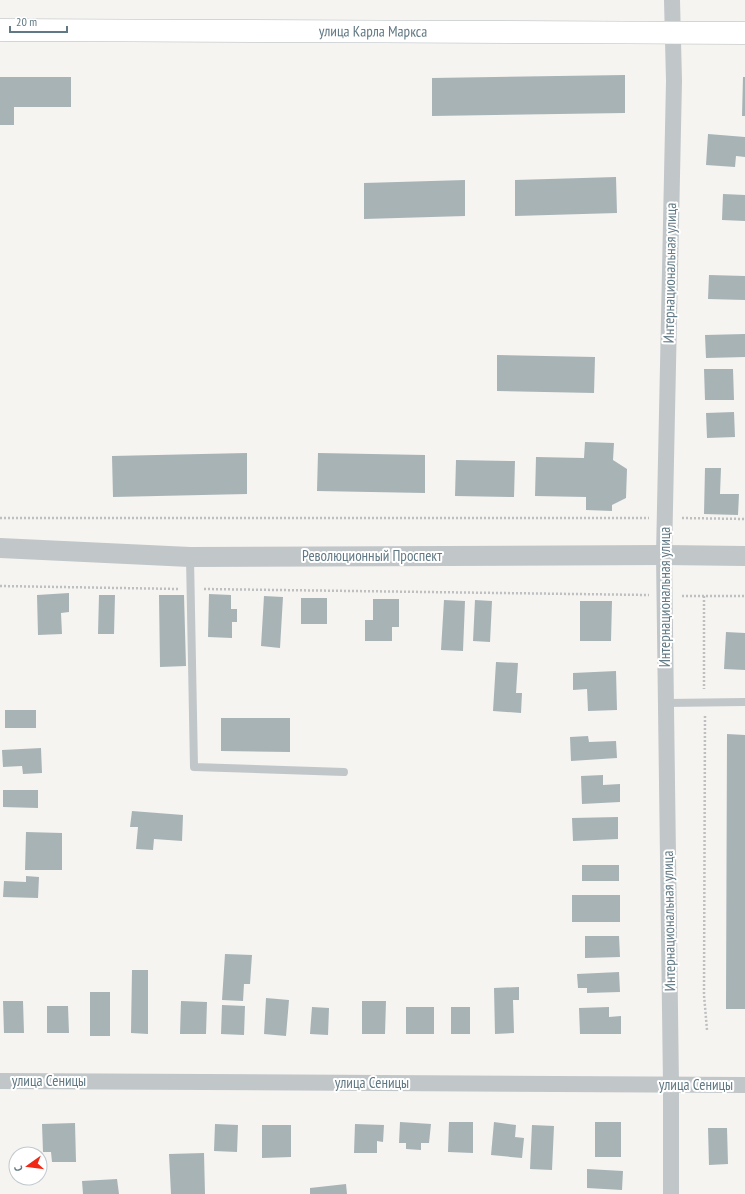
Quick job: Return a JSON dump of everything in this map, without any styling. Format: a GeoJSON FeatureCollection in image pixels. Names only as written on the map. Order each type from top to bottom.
{"type":"FeatureCollection","features":[{"type":"Feature","properties":{"kind":"main road","name":"улица Карла Маркса"},"geometry":{"type":"LineString","coordinates":[[0,30],[745,33]]}},
{"type":"Feature","properties":{"kind":"street","name":"Интернациональная улица"},"geometry":{"type":"LineString","coordinates":[[672,0],[674,88],[664,555],[672,1194]]}},
{"type":"Feature","properties":{"kind":"street","name":"Революционный Проспект"},"geometry":{"type":"LineString","coordinates":[[0,548],[190,557],[745,556]]}},
{"type":"Feature","properties":{"kind":"street","name":"улица Сеницы"},"geometry":{"type":"LineString","coordinates":[[0,1081],[745,1085]]}},
{"type":"Feature","properties":{"kind":"lane"},"geometry":{"type":"LineString","coordinates":[[190,557],[192,589],[194,767],[344,772]]}},
{"type":"Feature","properties":{"kind":"lane"},"geometry":{"type":"LineString","coordinates":[[666,703],[745,702]]}},
{"type":"Feature","properties":{"kind":"path"},"geometry":{"type":"LineString","coordinates":[[0,518],[745,518]]}},
{"type":"Feature","properties":{"kind":"path"},"geometry":{"type":"LineString","coordinates":[[0,586],[745,596]]}},
{"type":"Feature","properties":{"kind":"path"},"geometry":{"type":"LineString","coordinates":[[704,596],[704,995],[707,1030]]}},
{"type":"Feature","properties":{"kind":"building"},"geometry":{"type":"Polygon","coordinates":[[[625,75],[625,113],[432,116],[432,78],[625,75]]]}},
{"type":"Feature","properties":{"kind":"building"},"geometry":{"type":"Polygon","coordinates":[[[0,77],[71,77],[71,107],[14,107],[14,125],[0,125],[0,77]]]}},
{"type":"Feature","properties":{"kind":"building"},"geometry":{"type":"Polygon","coordinates":[[[743,77],[745,77],[745,116],[742,116],[743,77]]]}},
{"type":"Feature","properties":{"kind":"building"},"geometry":{"type":"Polygon","coordinates":[[[708,134],[745,137],[745,157],[736,156],[735,167],[706,165],[708,134]]]}},
{"type":"Feature","properties":{"kind":"building"},"geometry":{"type":"Polygon","coordinates":[[[616,177],[617,213],[515,216],[515,180],[616,177]]]}},
{"type":"Feature","properties":{"kind":"building"},"geometry":{"type":"Polygon","coordinates":[[[465,180],[465,216],[364,219],[364,183],[465,180]]]}},
{"type":"Feature","properties":{"kind":"building"},"geometry":{"type":"Polygon","coordinates":[[[723,194],[745,195],[745,221],[722,220],[723,194]]]}},
{"type":"Feature","properties":{"kind":"building"},"geometry":{"type":"Polygon","coordinates":[[[709,275],[745,276],[745,300],[708,299],[709,275]]]}},
{"type":"Feature","properties":{"kind":"building"},"geometry":{"type":"Polygon","coordinates":[[[745,334],[745,357],[706,358],[705,335],[745,334]]]}},
{"type":"Feature","properties":{"kind":"building"},"geometry":{"type":"Polygon","coordinates":[[[497,355],[595,357],[594,393],[497,391],[497,355]]]}},
{"type":"Feature","properties":{"kind":"building"},"geometry":{"type":"Polygon","coordinates":[[[704,369],[733,369],[734,400],[705,400],[704,369]]]}},
{"type":"Feature","properties":{"kind":"building"},"geometry":{"type":"Polygon","coordinates":[[[734,412],[735,437],[707,438],[706,413],[734,412]]]}},
{"type":"Feature","properties":{"kind":"building"},"geometry":{"type":"Polygon","coordinates":[[[585,442],[614,443],[613,460],[627,469],[626,498],[612,505],[612,511],[586,510],[586,497],[535,496],[536,457],[584,458],[585,442]]]}},
{"type":"Feature","properties":{"kind":"building"},"geometry":{"type":"Polygon","coordinates":[[[247,453],[247,494],[113,497],[112,456],[247,453]]]}},
{"type":"Feature","properties":{"kind":"building"},"geometry":{"type":"Polygon","coordinates":[[[318,453],[425,455],[425,493],[317,491],[318,453]]]}},
{"type":"Feature","properties":{"kind":"building"},"geometry":{"type":"Polygon","coordinates":[[[456,460],[515,461],[514,497],[455,496],[456,460]]]}},
{"type":"Feature","properties":{"kind":"building"},"geometry":{"type":"Polygon","coordinates":[[[705,468],[721,468],[720,494],[739,494],[738,515],[704,514],[705,468]]]}},
{"type":"Feature","properties":{"kind":"building"},"geometry":{"type":"Polygon","coordinates":[[[69,593],[69,612],[61,613],[62,634],[38,635],[37,595],[69,593]]]}},
{"type":"Feature","properties":{"kind":"building"},"geometry":{"type":"Polygon","coordinates":[[[209,594],[231,595],[231,609],[237,609],[237,622],[232,622],[232,638],[208,637],[209,594]]]}},
{"type":"Feature","properties":{"kind":"building"},"geometry":{"type":"Polygon","coordinates":[[[99,595],[115,595],[114,634],[98,634],[99,595]]]}},
{"type":"Feature","properties":{"kind":"building"},"geometry":{"type":"Polygon","coordinates":[[[159,595],[184,595],[186,666],[160,667],[159,595]]]}},
{"type":"Feature","properties":{"kind":"building"},"geometry":{"type":"Polygon","coordinates":[[[264,596],[283,597],[280,648],[261,646],[264,596]]]}},
{"type":"Feature","properties":{"kind":"building"},"geometry":{"type":"Polygon","coordinates":[[[301,598],[327,598],[327,624],[301,624],[301,598]]]}},
{"type":"Feature","properties":{"kind":"building"},"geometry":{"type":"Polygon","coordinates":[[[373,599],[399,599],[399,627],[392,627],[392,641],[365,641],[365,620],[373,620],[373,599]]]}},
{"type":"Feature","properties":{"kind":"building"},"geometry":{"type":"Polygon","coordinates":[[[444,600],[465,601],[463,651],[441,650],[444,600]]]}},
{"type":"Feature","properties":{"kind":"building"},"geometry":{"type":"Polygon","coordinates":[[[475,600],[492,601],[490,642],[473,641],[475,600]]]}},
{"type":"Feature","properties":{"kind":"building"},"geometry":{"type":"Polygon","coordinates":[[[580,601],[612,601],[611,641],[580,641],[580,601]]]}},
{"type":"Feature","properties":{"kind":"building"},"geometry":{"type":"Polygon","coordinates":[[[726,632],[745,633],[745,670],[724,669],[726,632]]]}},
{"type":"Feature","properties":{"kind":"building"},"geometry":{"type":"Polygon","coordinates":[[[496,662],[518,663],[516,693],[522,693],[521,713],[493,711],[496,662]]]}},
{"type":"Feature","properties":{"kind":"building"},"geometry":{"type":"Polygon","coordinates":[[[616,671],[617,710],[588,711],[587,689],[573,690],[573,673],[616,671]]]}},
{"type":"Feature","properties":{"kind":"building"},"geometry":{"type":"Polygon","coordinates":[[[5,710],[36,710],[36,728],[5,728],[5,710]]]}},
{"type":"Feature","properties":{"kind":"building"},"geometry":{"type":"Polygon","coordinates":[[[221,718],[290,718],[290,752],[221,751],[221,718]]]}},
{"type":"Feature","properties":{"kind":"building"},"geometry":{"type":"Polygon","coordinates":[[[727,734],[745,735],[745,1009],[726,1009],[727,734]]]}},
{"type":"Feature","properties":{"kind":"building"},"geometry":{"type":"Polygon","coordinates":[[[588,736],[589,742],[616,741],[617,758],[571,761],[570,737],[588,736]]]}},
{"type":"Feature","properties":{"kind":"building"},"geometry":{"type":"Polygon","coordinates":[[[41,748],[42,773],[23,774],[22,766],[3,767],[2,750],[41,748]]]}},
{"type":"Feature","properties":{"kind":"building"},"geometry":{"type":"Polygon","coordinates":[[[603,775],[603,785],[620,784],[620,802],[582,804],[581,776],[603,775]]]}},
{"type":"Feature","properties":{"kind":"building"},"geometry":{"type":"Polygon","coordinates":[[[3,790],[38,790],[38,808],[3,807],[3,790]]]}},
{"type":"Feature","properties":{"kind":"building"},"geometry":{"type":"Polygon","coordinates":[[[132,811],[183,815],[182,841],[154,839],[153,850],[136,849],[138,827],[130,827],[132,811]]]}},
{"type":"Feature","properties":{"kind":"building"},"geometry":{"type":"Polygon","coordinates":[[[618,817],[618,839],[573,841],[572,818],[618,817]]]}},
{"type":"Feature","properties":{"kind":"building"},"geometry":{"type":"Polygon","coordinates":[[[26,832],[62,833],[62,870],[25,870],[26,832]]]}},
{"type":"Feature","properties":{"kind":"building"},"geometry":{"type":"Polygon","coordinates":[[[582,865],[619,865],[619,881],[582,881],[582,865]]]}},
{"type":"Feature","properties":{"kind":"building"},"geometry":{"type":"Polygon","coordinates":[[[26,876],[39,877],[38,898],[3,897],[4,881],[26,882],[26,876]]]}},
{"type":"Feature","properties":{"kind":"building"},"geometry":{"type":"Polygon","coordinates":[[[572,895],[620,895],[620,922],[572,922],[572,895]]]}},
{"type":"Feature","properties":{"kind":"building"},"geometry":{"type":"Polygon","coordinates":[[[585,936],[619,936],[620,957],[585,958],[585,936]]]}},
{"type":"Feature","properties":{"kind":"building"},"geometry":{"type":"Polygon","coordinates":[[[225,954],[252,955],[250,984],[244,984],[243,1001],[222,1000],[225,954]]]}},
{"type":"Feature","properties":{"kind":"building"},"geometry":{"type":"Polygon","coordinates":[[[132,970],[148,970],[148,1034],[131,1033],[132,970]]]}},
{"type":"Feature","properties":{"kind":"building"},"geometry":{"type":"Polygon","coordinates":[[[619,972],[620,992],[587,993],[587,988],[578,988],[577,974],[619,972]]]}},
{"type":"Feature","properties":{"kind":"building"},"geometry":{"type":"Polygon","coordinates":[[[519,987],[519,1000],[513,1000],[514,1033],[495,1034],[494,988],[519,987]]]}},
{"type":"Feature","properties":{"kind":"building"},"geometry":{"type":"Polygon","coordinates":[[[90,992],[110,992],[110,1036],[90,1036],[90,992]]]}},
{"type":"Feature","properties":{"kind":"building"},"geometry":{"type":"Polygon","coordinates":[[[266,998],[289,1000],[286,1036],[264,1034],[266,998]]]}},
{"type":"Feature","properties":{"kind":"building"},"geometry":{"type":"Polygon","coordinates":[[[3,1001],[23,1001],[24,1033],[4,1033],[3,1001]]]}},
{"type":"Feature","properties":{"kind":"building"},"geometry":{"type":"Polygon","coordinates":[[[181,1001],[207,1002],[206,1034],[180,1034],[181,1001]]]}},
{"type":"Feature","properties":{"kind":"building"},"geometry":{"type":"Polygon","coordinates":[[[362,1001],[386,1001],[385,1034],[362,1034],[362,1001]]]}},
{"type":"Feature","properties":{"kind":"building"},"geometry":{"type":"Polygon","coordinates":[[[222,1005],[245,1006],[244,1035],[221,1034],[222,1005]]]}},
{"type":"Feature","properties":{"kind":"building"},"geometry":{"type":"Polygon","coordinates":[[[47,1006],[68,1006],[69,1033],[47,1033],[47,1006]]]}},
{"type":"Feature","properties":{"kind":"building"},"geometry":{"type":"Polygon","coordinates":[[[312,1007],[329,1008],[328,1035],[310,1034],[312,1007]]]}},
{"type":"Feature","properties":{"kind":"building"},"geometry":{"type":"Polygon","coordinates":[[[406,1007],[434,1007],[434,1034],[406,1034],[406,1007]]]}},
{"type":"Feature","properties":{"kind":"building"},"geometry":{"type":"Polygon","coordinates":[[[451,1007],[470,1007],[470,1034],[451,1034],[451,1007]]]}},
{"type":"Feature","properties":{"kind":"building"},"geometry":{"type":"Polygon","coordinates":[[[609,1007],[609,1017],[621,1016],[621,1034],[580,1034],[579,1008],[609,1007]]]}},
{"type":"Feature","properties":{"kind":"building"},"geometry":{"type":"Polygon","coordinates":[[[400,1122],[431,1124],[429,1143],[421,1143],[421,1150],[406,1149],[406,1143],[399,1143],[400,1122]]]}},
{"type":"Feature","properties":{"kind":"building"},"geometry":{"type":"Polygon","coordinates":[[[449,1122],[473,1122],[473,1153],[448,1152],[449,1122]]]}},
{"type":"Feature","properties":{"kind":"building"},"geometry":{"type":"Polygon","coordinates":[[[494,1122],[516,1125],[515,1137],[524,1138],[522,1158],[491,1155],[494,1122]]]}},
{"type":"Feature","properties":{"kind":"building"},"geometry":{"type":"Polygon","coordinates":[[[595,1122],[621,1122],[621,1157],[595,1157],[595,1122]]]}},
{"type":"Feature","properties":{"kind":"building"},"geometry":{"type":"Polygon","coordinates":[[[75,1123],[76,1162],[52,1162],[51,1152],[48,1152],[48,1146],[43,1146],[42,1124],[75,1123]]]}},
{"type":"Feature","properties":{"kind":"building"},"geometry":{"type":"Polygon","coordinates":[[[215,1124],[238,1125],[237,1152],[214,1151],[215,1124]]]}},
{"type":"Feature","properties":{"kind":"building"},"geometry":{"type":"Polygon","coordinates":[[[355,1124],[384,1125],[383,1142],[377,1141],[377,1153],[354,1153],[355,1124]]]}},
{"type":"Feature","properties":{"kind":"building"},"geometry":{"type":"Polygon","coordinates":[[[262,1125],[291,1125],[291,1157],[262,1158],[262,1125]]]}},
{"type":"Feature","properties":{"kind":"building"},"geometry":{"type":"Polygon","coordinates":[[[532,1125],[554,1126],[552,1170],[530,1169],[532,1125]]]}},
{"type":"Feature","properties":{"kind":"building"},"geometry":{"type":"Polygon","coordinates":[[[708,1128],[727,1128],[728,1164],[709,1165],[708,1128]]]}},
{"type":"Feature","properties":{"kind":"building"},"geometry":{"type":"Polygon","coordinates":[[[204,1153],[205,1194],[171,1194],[169,1154],[204,1153]]]}},
{"type":"Feature","properties":{"kind":"building"},"geometry":{"type":"Polygon","coordinates":[[[587,1169],[623,1171],[622,1190],[587,1188],[587,1169]]]}},
{"type":"Feature","properties":{"kind":"building"},"geometry":{"type":"Polygon","coordinates":[[[117,1179],[119,1194],[83,1194],[82,1181],[117,1179]]]}},
{"type":"Feature","properties":{"kind":"building"},"geometry":{"type":"Polygon","coordinates":[[[346,1184],[347,1194],[310,1194],[310,1188],[346,1184]]]}}]}
